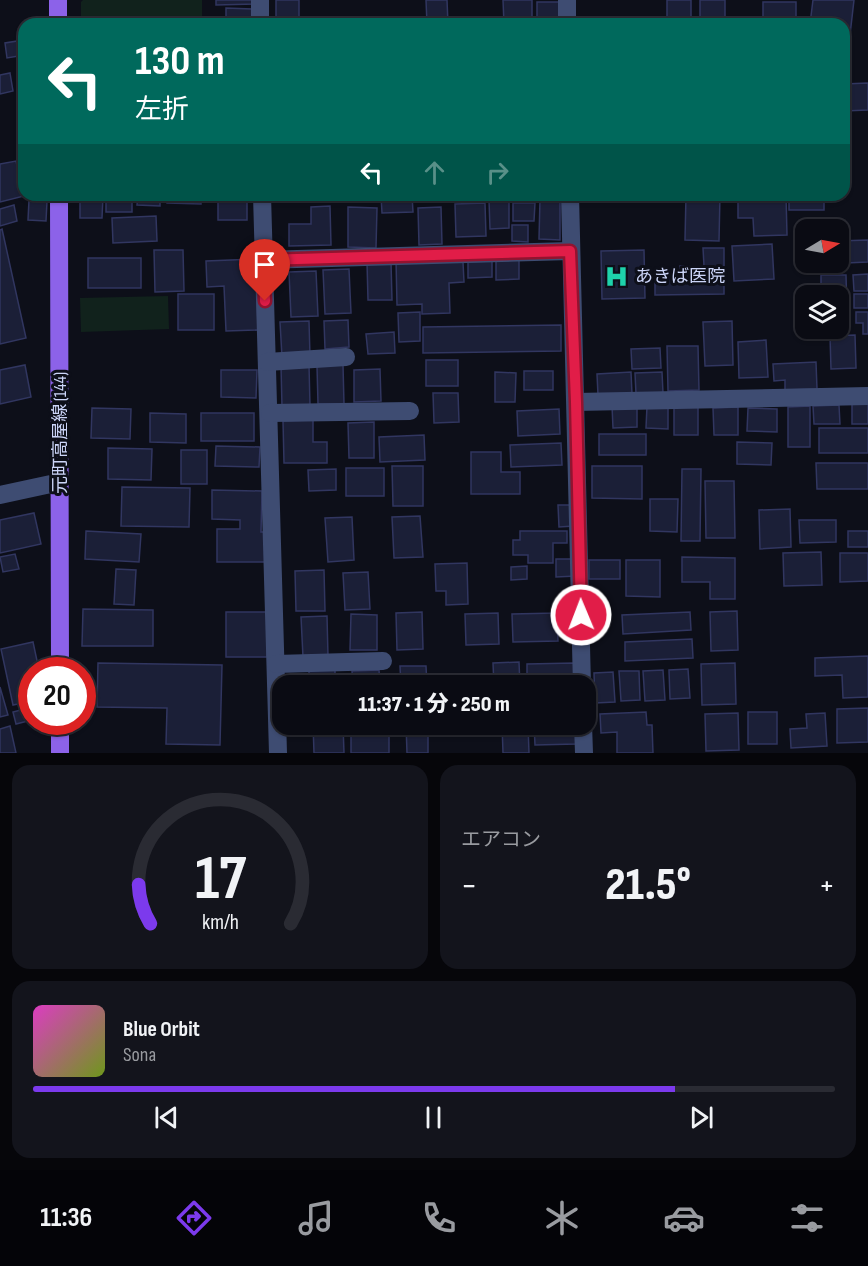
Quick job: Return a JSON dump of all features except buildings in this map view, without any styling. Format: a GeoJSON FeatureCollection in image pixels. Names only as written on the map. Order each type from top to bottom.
{"type":"FeatureCollection","features":[{"type":"Feature","properties":{"kind":"main road"},"geometry":{"type":"LineString","coordinates":[[58,0],[58,18]]}},
{"type":"Feature","properties":{"kind":"main road","name":"元町高屋線 (144)"},"geometry":{"type":"LineString","coordinates":[[59,201],[60,657]]}},
{"type":"Feature","properties":{"kind":"main road"},"geometry":{"type":"LineString","coordinates":[[60,735],[60,753]]}},
{"type":"Feature","properties":{"kind":"lane"},"geometry":{"type":"LineString","coordinates":[[260,0],[260,18]]}},
{"type":"Feature","properties":{"kind":"lane"},"geometry":{"type":"LineString","coordinates":[[567,0],[567,18]]}},
{"type":"Feature","properties":{"kind":"lane"},"geometry":{"type":"LineString","coordinates":[[262,201],[278,753]]}},
{"type":"Feature","properties":{"kind":"lane"},"geometry":{"type":"LineString","coordinates":[[570,201],[582,675]]}},
{"type":"Feature","properties":{"kind":"lane"},"geometry":{"type":"LineString","coordinates":[[263,260],[570,251]]}},
{"type":"Feature","properties":{"kind":"lane"},"geometry":{"type":"LineString","coordinates":[[267,362],[346,357]]}},
{"type":"Feature","properties":{"kind":"lane"},"geometry":{"type":"LineString","coordinates":[[576,402],[868,396]]}},
{"type":"Feature","properties":{"kind":"lane"},"geometry":{"type":"LineString","coordinates":[[270,413],[411,411]]}},
{"type":"Feature","properties":{"kind":"lane"},"geometry":{"type":"LineString","coordinates":[[0,495],[60,482]]}},
{"type":"Feature","properties":{"kind":"lane"},"geometry":{"type":"LineString","coordinates":[[276,664],[383,662]]}},
{"type":"Feature","properties":{"kind":"lane"},"geometry":{"type":"LineString","coordinates":[[583,735],[584,753]]}},
{"type":"Feature","properties":{"kind":"green space"},"geometry":{"type":"Polygon","coordinates":[[[83,0],[202,0],[202,18],[81,18],[83,0]]]}},
{"type":"Feature","properties":{"kind":"green space"},"geometry":{"type":"Polygon","coordinates":[[[168,296],[169,329],[81,332],[80,298],[168,296]]]}},
{"type":"Feature","properties":{"kind":"place","name":"あきば医院"},"geometry":{"type":"Point","coordinates":[617,276]}},
{"type":"Feature","properties":{"kind":"route"},"geometry":{"type":"LineString","coordinates":[[265,301],[263,260],[570,251],[581,615]]}}]}
